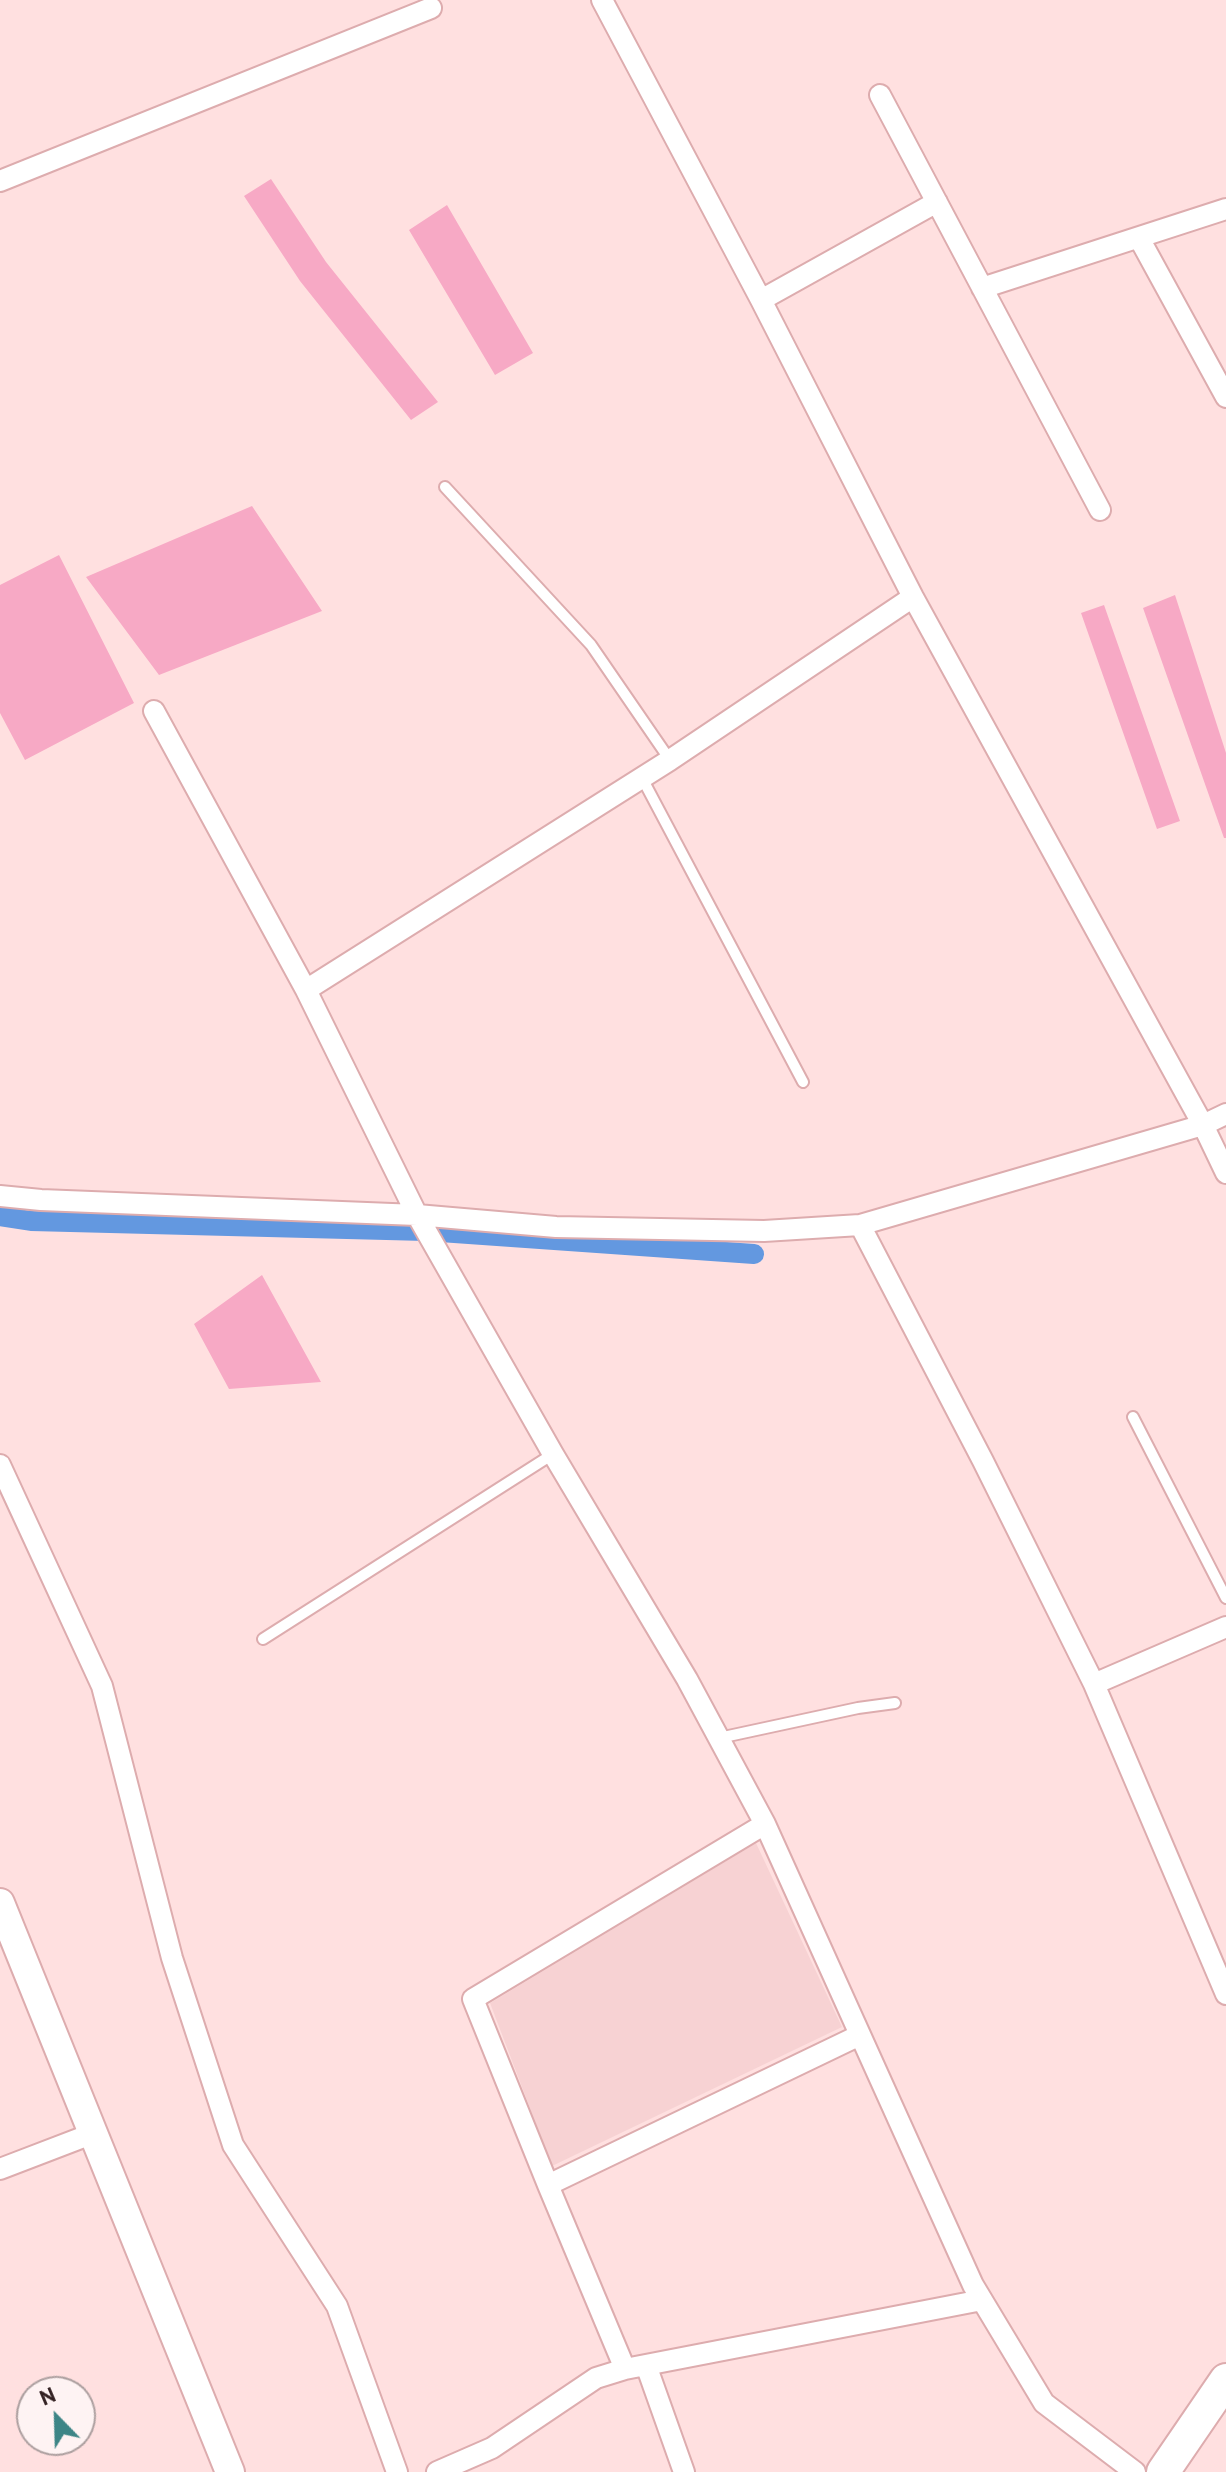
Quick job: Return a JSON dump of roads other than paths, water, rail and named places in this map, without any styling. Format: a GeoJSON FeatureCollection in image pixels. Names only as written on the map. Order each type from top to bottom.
{"type":"FeatureCollection","features":[{"type":"Feature","properties":{"kind":"main road"},"geometry":{"type":"LineString","coordinates":[[1163,2472],[1226,2380]]}},
{"type":"Feature","properties":{"kind":"street"},"geometry":{"type":"LineString","coordinates":[[602,0],[761,300],[913,597],[1203,1125],[1226,1173]]}},
{"type":"Feature","properties":{"kind":"street"},"geometry":{"type":"LineString","coordinates":[[0,181],[431,8]]}},
{"type":"Feature","properties":{"kind":"street"},"geometry":{"type":"LineString","coordinates":[[880,95],[1100,510]]}},
{"type":"Feature","properties":{"kind":"street"},"geometry":{"type":"LineString","coordinates":[[761,300],[937,202]]}},
{"type":"Feature","properties":{"kind":"street"},"geometry":{"type":"LineString","coordinates":[[982,288],[1226,209]]}},
{"type":"Feature","properties":{"kind":"street"},"geometry":{"type":"LineString","coordinates":[[1139,238],[1226,397]]}},
{"type":"Feature","properties":{"kind":"street"},"geometry":{"type":"LineString","coordinates":[[306,990],[670,760],[913,597]]}},
{"type":"Feature","properties":{"kind":"street"},"geometry":{"type":"LineString","coordinates":[[154,711],[306,990],[417,1215],[553,1454],[687,1679],[765,1824],[973,2285],[1044,2403],[1135,2472]]}},
{"type":"Feature","properties":{"kind":"street"},"geometry":{"type":"LineString","coordinates":[[0,1196],[417,1215],[556,1227],[764,1231],[860,1225],[1203,1125],[1226,1114]]}},
{"type":"Feature","properties":{"kind":"street"},"geometry":{"type":"LineString","coordinates":[[860,1225],[1094,1684],[1226,1994]]}},
{"type":"Feature","properties":{"kind":"street"},"geometry":{"type":"LineString","coordinates":[[0,1465],[102,1686],[172,1958],[233,2145],[337,2306],[397,2472]]}},
{"type":"Feature","properties":{"kind":"street"},"geometry":{"type":"LineString","coordinates":[[1094,1684],[1226,1627]]}},
{"type":"Feature","properties":{"kind":"street"},"geometry":{"type":"LineString","coordinates":[[625,2369],[473,1999],[765,1824]]}},
{"type":"Feature","properties":{"kind":"street"},"geometry":{"type":"LineString","coordinates":[[0,1903],[230,2472]]}},
{"type":"Feature","properties":{"kind":"street"},"geometry":{"type":"LineString","coordinates":[[548,2185],[860,2035]]}},
{"type":"Feature","properties":{"kind":"street"},"geometry":{"type":"LineString","coordinates":[[0,2169],[94,2133]]}},
{"type":"Feature","properties":{"kind":"street"},"geometry":{"type":"LineString","coordinates":[[437,2472],[492,2448],[596,2378],[625,2369],[982,2300]]}},
{"type":"Feature","properties":{"kind":"street"},"geometry":{"type":"LineString","coordinates":[[646,2365],[684,2472]]}},
{"type":"Feature","properties":{"kind":"lane"},"geometry":{"type":"LineString","coordinates":[[445,487],[591,645],[670,760]]}},
{"type":"Feature","properties":{"kind":"lane"},"geometry":{"type":"LineString","coordinates":[[642,778],[803,1082]]}},
{"type":"Feature","properties":{"kind":"lane"},"geometry":{"type":"LineString","coordinates":[[1133,1417],[1226,1598]]}},
{"type":"Feature","properties":{"kind":"lane"},"geometry":{"type":"LineString","coordinates":[[263,1639],[553,1454]]}},
{"type":"Feature","properties":{"kind":"lane"},"geometry":{"type":"LineString","coordinates":[[719,1738],[895,1703]]}},
{"type":"Feature","properties":{"kind":"waterway"},"geometry":{"type":"LineString","coordinates":[[0,1216],[31,1221],[426,1231],[754,1254]]}}]}
